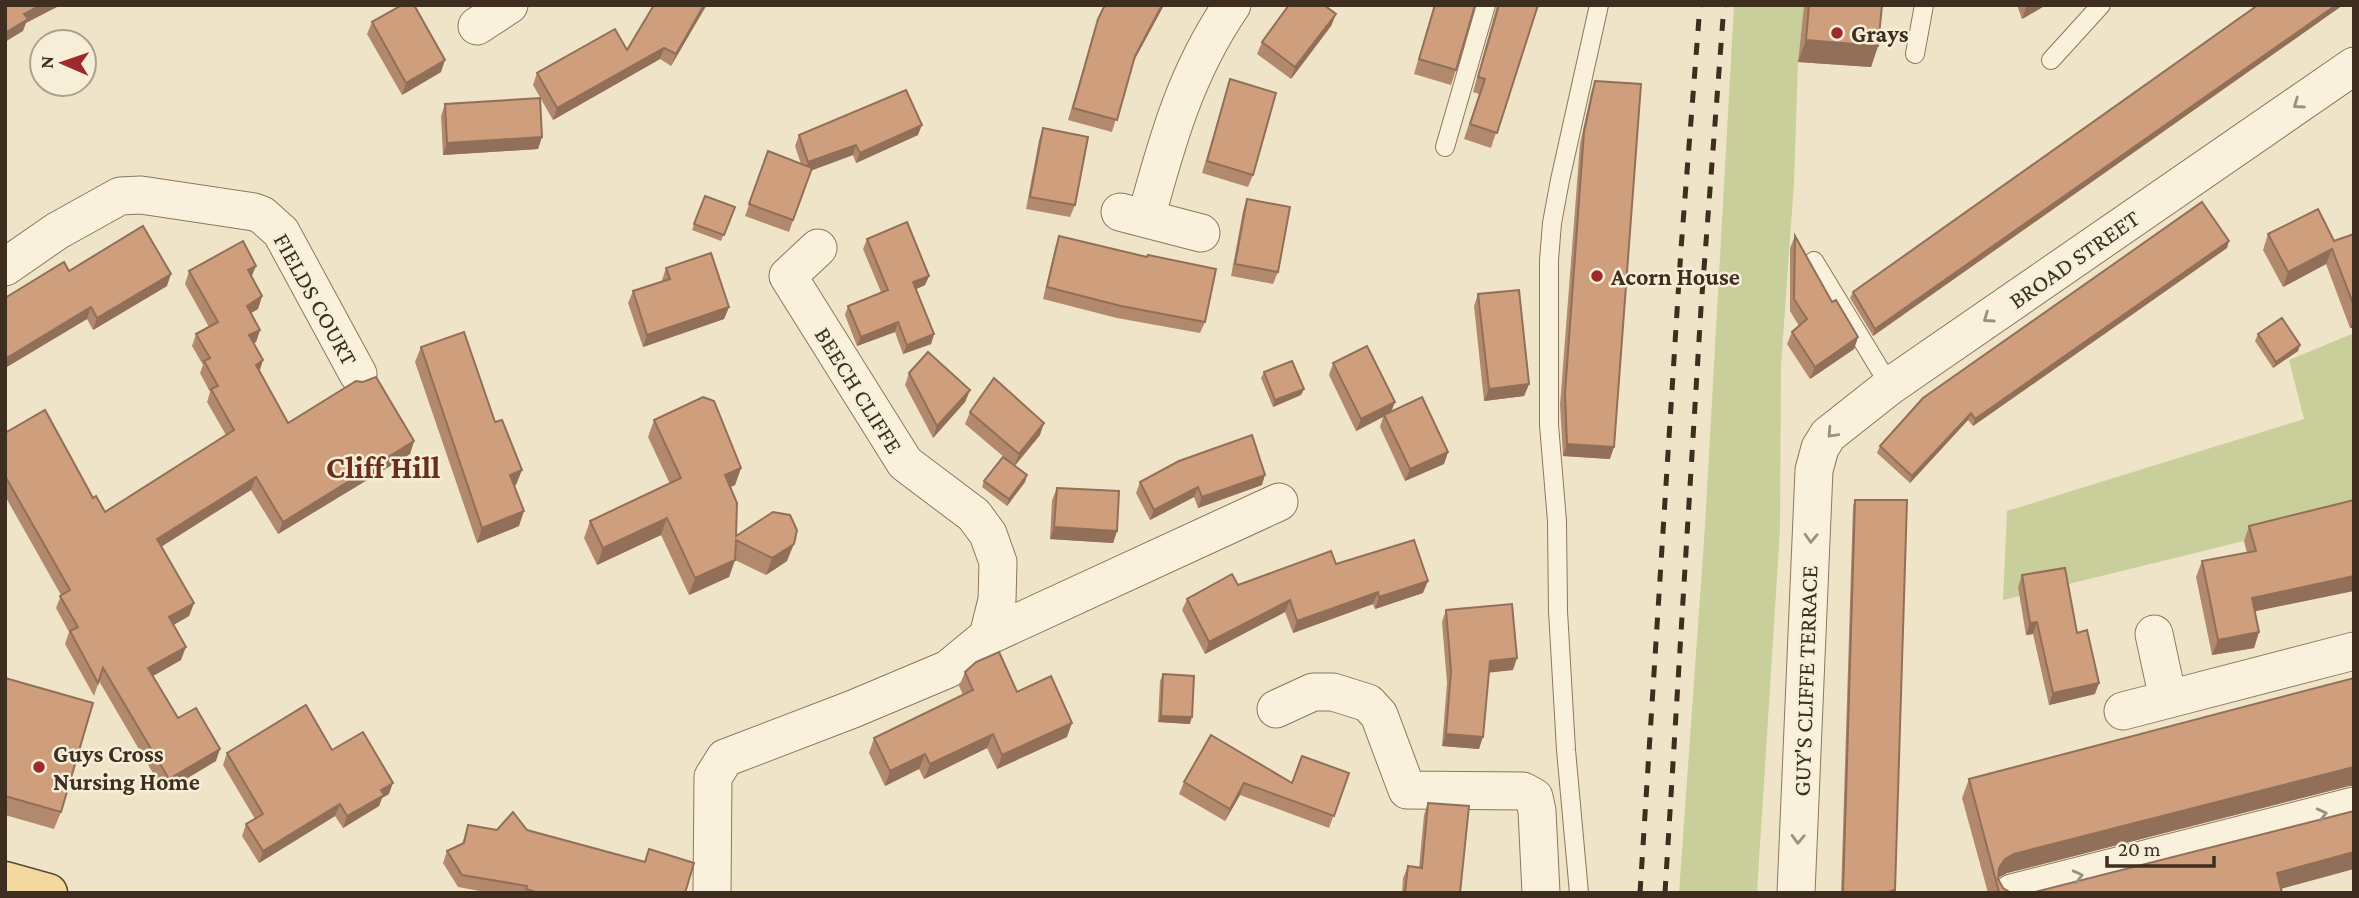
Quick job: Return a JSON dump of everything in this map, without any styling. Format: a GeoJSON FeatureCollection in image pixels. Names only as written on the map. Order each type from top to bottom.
{"type":"FeatureCollection","features":[{"type":"Feature","properties":{"kind":"main road"},"geometry":{"type":"LineString","coordinates":[[5,881],[48,893]]}},
{"type":"Feature","properties":{"kind":"street"},"geometry":{"type":"LineString","coordinates":[[477,26],[509,5]]}},
{"type":"Feature","properties":{"kind":"street"},"geometry":{"type":"LineString","coordinates":[[1201,233],[1133,215],[1195,67],[1231,5]]}},
{"type":"Feature","properties":{"kind":"street","name":"BROAD STREET"},"geometry":{"type":"LineString","coordinates":[[1814,470],[1819,449],[1828,435],[1890,386],[2354,66]]}},
{"type":"Feature","properties":{"kind":"street","name":"FIELDS COURT"},"geometry":{"type":"LineString","coordinates":[[5,267],[51,235],[120,196],[141,195],[254,212],[262,215],[281,232],[358,374]]}},
{"type":"Feature","properties":{"kind":"street","name":"BEECH CLIFFE"},"geometry":{"type":"LineString","coordinates":[[818,248],[788,276],[905,463],[974,515],[988,534],[998,562],[997,600],[988,636]]}},
{"type":"Feature","properties":{"kind":"street","name":"GUY'S CLIFFE TERRACE"},"geometry":{"type":"LineString","coordinates":[[1796,893],[1814,470]]}},
{"type":"Feature","properties":{"kind":"street"},"geometry":{"type":"LineString","coordinates":[[712,893],[713,777],[725,758],[948,669],[988,636],[1279,502]]}},
{"type":"Feature","properties":{"kind":"street"},"geometry":{"type":"LineString","coordinates":[[2154,634],[2168,699]]}},
{"type":"Feature","properties":{"kind":"street"},"geometry":{"type":"LineString","coordinates":[[2123,711],[2354,651]]}},
{"type":"Feature","properties":{"kind":"street"},"geometry":{"type":"LineString","coordinates":[[1276,709],[1313,692],[1333,692],[1352,697],[1368,704],[1379,715],[1407,790],[1523,791],[1534,797],[1541,893]]}},
{"type":"Feature","properties":{"kind":"street"},"geometry":{"type":"LineString","coordinates":[[2012,893],[2354,806]]}},
{"type":"Feature","properties":{"kind":"lane"},"geometry":{"type":"LineString","coordinates":[[1445,147],[1486,5]]}},
{"type":"Feature","properties":{"kind":"lane"},"geometry":{"type":"LineString","coordinates":[[1579,893],[1566,750],[1557,522],[1549,425],[1549,260],[1560,180],[1599,5]]}},
{"type":"Feature","properties":{"kind":"lane"},"geometry":{"type":"LineString","coordinates":[[1915,54],[1924,5]]}},
{"type":"Feature","properties":{"kind":"lane"},"geometry":{"type":"LineString","coordinates":[[2051,60],[2101,5]]}},
{"type":"Feature","properties":{"kind":"lane"},"geometry":{"type":"LineString","coordinates":[[1814,261],[1890,386]]}},
{"type":"Feature","properties":{"kind":"green space"},"geometry":{"type":"Polygon","coordinates":[[[1734,5],[1804,5],[1798,62],[1794,183],[1781,366],[1780,530],[1757,893],[1679,893],[1705,526],[1734,5]]]}},
{"type":"Feature","properties":{"kind":"green space"},"geometry":{"type":"Polygon","coordinates":[[[2354,333],[2354,514],[2003,600],[2007,511],[2304,419],[2289,360],[2354,333]]]}},
{"type":"Feature","properties":{"kind":"building"},"geometry":{"type":"Polygon","coordinates":[[[5,5],[41,5],[24,14],[28,19],[5,33],[5,5]]]}},
{"type":"Feature","properties":{"kind":"building"},"geometry":{"type":"Polygon","coordinates":[[[402,5],[414,5],[445,60],[406,83],[372,22],[402,5]]]}},
{"type":"Feature","properties":{"kind":"building"},"geometry":{"type":"Polygon","coordinates":[[[654,5],[704,5],[676,54],[664,48],[557,108],[537,73],[615,29],[627,50],[654,5]]]}},
{"type":"Feature","properties":{"kind":"building"},"geometry":{"type":"Polygon","coordinates":[[[1105,5],[1162,5],[1135,56],[1117,120],[1073,108],[1098,19],[1105,5]]]}},
{"type":"Feature","properties":{"kind":"building"},"geometry":{"type":"Polygon","coordinates":[[[1289,5],[1324,5],[1336,14],[1295,67],[1262,42],[1289,5]]]}},
{"type":"Feature","properties":{"kind":"building"},"geometry":{"type":"Polygon","coordinates":[[[1435,5],[1475,5],[1456,70],[1419,59],[1435,5]]]}},
{"type":"Feature","properties":{"kind":"building"},"geometry":{"type":"Polygon","coordinates":[[[1499,5],[1538,5],[1497,133],[1470,124],[1485,79],[1478,77],[1499,5]]]}},
{"type":"Feature","properties":{"kind":"building"},"geometry":{"type":"Polygon","coordinates":[[[1809,5],[1882,5],[1878,46],[1806,40],[1809,5]]]}},
{"type":"Feature","properties":{"kind":"building"},"geometry":{"type":"Polygon","coordinates":[[[2258,5],[2336,5],[1875,329],[1853,292],[2258,5]]]}},
{"type":"Feature","properties":{"kind":"building"},"geometry":{"type":"Polygon","coordinates":[[[1230,79],[1276,93],[1253,175],[1207,161],[1230,79]]]}},
{"type":"Feature","properties":{"kind":"building","name":"Acorn House"},"geometry":{"type":"Polygon","coordinates":[[[1595,81],[1641,84],[1614,447],[1567,444],[1565,393],[1584,132],[1595,81]]]}},
{"type":"Feature","properties":{"kind":"building"},"geometry":{"type":"Polygon","coordinates":[[[906,90],[922,125],[860,153],[856,145],[808,162],[799,135],[906,90]]]}},
{"type":"Feature","properties":{"kind":"building"},"geometry":{"type":"Polygon","coordinates":[[[540,98],[542,137],[447,143],[445,104],[540,98]]]}},
{"type":"Feature","properties":{"kind":"building"},"geometry":{"type":"Polygon","coordinates":[[[1043,128],[1088,137],[1075,205],[1030,197],[1043,128]]]}},
{"type":"Feature","properties":{"kind":"building"},"geometry":{"type":"Polygon","coordinates":[[[768,151],[812,168],[793,220],[749,204],[768,151]]]}},
{"type":"Feature","properties":{"kind":"building"},"geometry":{"type":"Polygon","coordinates":[[[705,196],[735,207],[724,235],[694,224],[705,196]]]}},
{"type":"Feature","properties":{"kind":"building"},"geometry":{"type":"Polygon","coordinates":[[[1247,199],[1290,207],[1278,272],[1235,264],[1247,199]]]}},
{"type":"Feature","properties":{"kind":"building"},"geometry":{"type":"Polygon","coordinates":[[[2202,202],[2229,241],[1975,419],[1971,413],[1912,476],[1880,446],[1923,398],[2202,202]]]}},
{"type":"Feature","properties":{"kind":"building"},"geometry":{"type":"Polygon","coordinates":[[[2318,209],[2334,241],[2354,234],[2354,306],[2332,249],[2288,272],[2268,234],[2318,209]]]}},
{"type":"Feature","properties":{"kind":"building"},"geometry":{"type":"Polygon","coordinates":[[[907,222],[929,276],[913,282],[934,334],[907,345],[898,322],[861,337],[848,306],[888,290],[867,239],[907,222]]]}},
{"type":"Feature","properties":{"kind":"building"},"geometry":{"type":"Polygon","coordinates":[[[143,226],[171,274],[97,318],[91,307],[5,359],[5,298],[64,262],[69,271],[143,226]]]}},
{"type":"Feature","properties":{"kind":"building"},"geometry":{"type":"Polygon","coordinates":[[[1059,236],[1147,257],[1148,255],[1216,269],[1205,322],[1121,306],[1047,287],[1059,236]]]}},
{"type":"Feature","properties":{"kind":"building"},"geometry":{"type":"Polygon","coordinates":[[[1795,236],[1832,302],[1836,300],[1858,337],[1815,367],[1792,332],[1807,319],[1794,299],[1795,236]]]}},
{"type":"Feature","properties":{"kind":"building"},"geometry":{"type":"Polygon","coordinates":[[[243,241],[256,266],[248,270],[262,296],[247,306],[260,330],[249,335],[263,360],[256,365],[288,423],[356,381],[363,382],[376,377],[414,441],[283,522],[256,477],[157,539],[194,603],[169,617],[186,647],[148,668],[178,718],[196,708],[220,749],[169,779],[103,668],[98,683],[70,631],[78,627],[60,596],[70,590],[5,476],[5,433],[45,410],[93,498],[96,496],[105,512],[234,430],[211,389],[218,386],[204,361],[210,358],[196,334],[218,322],[189,271],[243,241]]]}},
{"type":"Feature","properties":{"kind":"building"},"geometry":{"type":"Polygon","coordinates":[[[711,253],[729,307],[647,335],[633,291],[670,279],[666,268],[711,253]]]}},
{"type":"Feature","properties":{"kind":"building"},"geometry":{"type":"Polygon","coordinates":[[[1519,290],[1529,384],[1489,389],[1478,294],[1519,290]]]}},
{"type":"Feature","properties":{"kind":"building"},"geometry":{"type":"Polygon","coordinates":[[[2282,318],[2300,345],[2276,362],[2258,334],[2282,318]]]}},
{"type":"Feature","properties":{"kind":"building"},"geometry":{"type":"Polygon","coordinates":[[[464,332],[495,422],[502,420],[522,470],[510,475],[524,511],[482,528],[421,347],[464,332]]]}},
{"type":"Feature","properties":{"kind":"building"},"geometry":{"type":"Polygon","coordinates":[[[1367,346],[1395,402],[1361,419],[1333,363],[1367,346]]]}},
{"type":"Feature","properties":{"kind":"building"},"geometry":{"type":"Polygon","coordinates":[[[928,352],[970,390],[937,426],[909,373],[928,352]]]}},
{"type":"Feature","properties":{"kind":"building"},"geometry":{"type":"Polygon","coordinates":[[[1292,361],[1304,389],[1275,400],[1264,372],[1292,361]]]}},
{"type":"Feature","properties":{"kind":"building"},"geometry":{"type":"Polygon","coordinates":[[[994,378],[1044,423],[1019,454],[970,412],[994,378]]]}},
{"type":"Feature","properties":{"kind":"building"},"geometry":{"type":"Polygon","coordinates":[[[703,397],[714,401],[741,468],[725,475],[737,503],[736,536],[773,512],[790,515],[797,530],[794,544],[772,558],[736,540],[735,560],[695,578],[667,518],[603,548],[590,521],[681,478],[654,420],[703,397]]]}},
{"type":"Feature","properties":{"kind":"building"},"geometry":{"type":"Polygon","coordinates":[[[1422,397],[1448,452],[1410,469],[1384,415],[1422,397]]]}},
{"type":"Feature","properties":{"kind":"building"},"geometry":{"type":"Polygon","coordinates":[[[1252,435],[1265,475],[1202,497],[1198,487],[1154,510],[1140,482],[1179,461],[1252,435]]]}},
{"type":"Feature","properties":{"kind":"building"},"geometry":{"type":"Polygon","coordinates":[[[1003,457],[1027,475],[1009,499],[984,481],[1003,457]]]}},
{"type":"Feature","properties":{"kind":"building"},"geometry":{"type":"Polygon","coordinates":[[[1057,488],[1119,491],[1117,531],[1054,527],[1057,488]]]}},
{"type":"Feature","properties":{"kind":"building"},"geometry":{"type":"Polygon","coordinates":[[[1855,500],[1907,500],[1895,890],[1885,893],[1843,893],[1855,500]]]}},
{"type":"Feature","properties":{"kind":"building"},"geometry":{"type":"Polygon","coordinates":[[[2354,500],[2354,576],[2252,598],[2259,632],[2218,640],[2202,561],[2256,551],[2249,526],[2354,500]]]}},
{"type":"Feature","properties":{"kind":"building"},"geometry":{"type":"Polygon","coordinates":[[[1414,540],[1428,581],[1379,597],[1378,592],[1297,621],[1290,600],[1209,642],[1187,599],[1232,574],[1238,585],[1331,551],[1336,564],[1414,540]]]}},
{"type":"Feature","properties":{"kind":"building"},"geometry":{"type":"Polygon","coordinates":[[[2065,568],[2077,633],[2087,630],[2099,683],[2053,693],[2037,622],[2030,623],[2022,575],[2065,568]]]}},
{"type":"Feature","properties":{"kind":"building"},"geometry":{"type":"Polygon","coordinates":[[[1512,604],[1517,658],[1490,661],[1483,737],[1446,734],[1451,671],[1446,610],[1512,604]]]}},
{"type":"Feature","properties":{"kind":"building"},"geometry":{"type":"Polygon","coordinates":[[[999,652],[1017,692],[1051,676],[1072,723],[1002,755],[993,734],[930,764],[925,754],[890,771],[874,738],[973,690],[965,672],[976,662],[999,652]]]}},
{"type":"Feature","properties":{"kind":"building"},"geometry":{"type":"Polygon","coordinates":[[[1163,674],[1194,676],[1192,717],[1161,716],[1163,674]]]}},
{"type":"Feature","properties":{"kind":"building","name":"Guys Cross Nursing Home"},"geometry":{"type":"Polygon","coordinates":[[[5,678],[93,703],[61,812],[5,796],[5,678]]]}},
{"type":"Feature","properties":{"kind":"building"},"geometry":{"type":"Polygon","coordinates":[[[2354,678],[2354,767],[2014,854],[2005,859],[1999,868],[1998,879],[2003,888],[2011,893],[1997,893],[1999,892],[1969,779],[2354,678]]]}},
{"type":"Feature","properties":{"kind":"building"},"geometry":{"type":"Polygon","coordinates":[[[306,705],[332,750],[363,732],[393,783],[381,790],[384,795],[347,816],[340,804],[263,851],[246,824],[263,814],[227,753],[306,705]]]}},
{"type":"Feature","properties":{"kind":"building"},"geometry":{"type":"Polygon","coordinates":[[[1211,735],[1292,783],[1302,756],[1349,773],[1334,816],[1244,783],[1230,809],[1184,782],[1211,735]]]}},
{"type":"Feature","properties":{"kind":"building"},"geometry":{"type":"Polygon","coordinates":[[[1428,803],[1469,806],[1460,893],[1405,893],[1408,866],[1422,868],[1428,803]]]}},
{"type":"Feature","properties":{"kind":"building"},"geometry":{"type":"Polygon","coordinates":[[[2354,811],[2354,852],[2277,873],[2282,893],[2031,893],[2354,811]]]}},
{"type":"Feature","properties":{"kind":"building"},"geometry":{"type":"Polygon","coordinates":[[[513,812],[527,830],[645,862],[649,849],[694,863],[685,893],[539,893],[526,889],[527,886],[462,875],[447,851],[464,843],[468,825],[497,830],[513,812]]]}},
{"type":"Feature","properties":{"kind":"railway"},"geometry":{"type":"LineString","coordinates":[[1640,893],[1681,249],[1700,5]]}},
{"type":"Feature","properties":{"kind":"railway"},"geometry":{"type":"LineString","coordinates":[[1665,893],[1701,308],[1724,5]]}},
{"type":"Feature","properties":{"kind":"place","name":"Grays"},"geometry":{"type":"Point","coordinates":[1837,33]}},
{"type":"Feature","properties":{"kind":"place","name":"Acorn House"},"geometry":{"type":"Point","coordinates":[1597,276]}},
{"type":"Feature","properties":{"kind":"place","name":"Guys Cross Nursing Home"},"geometry":{"type":"Point","coordinates":[39,767]}},
{"type":"Feature","properties":{"kind":"district","name":"Cliff Hill"},"geometry":{"type":"Point","coordinates":[383,467]}}]}
